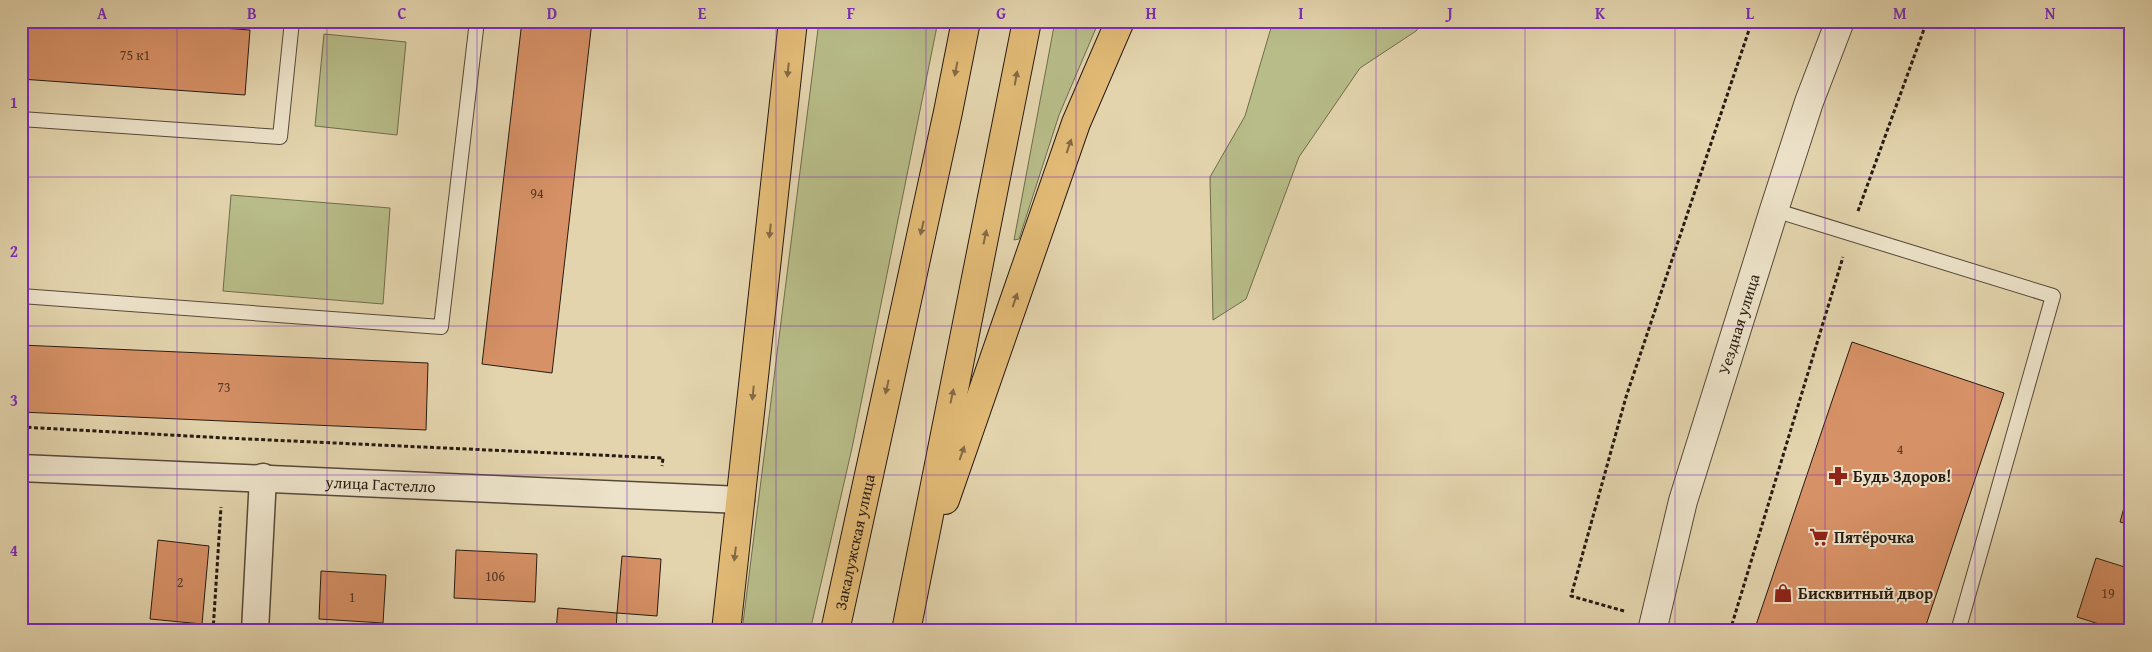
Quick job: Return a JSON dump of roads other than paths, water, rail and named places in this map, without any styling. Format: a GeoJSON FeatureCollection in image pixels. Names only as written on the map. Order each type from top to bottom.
{"type":"FeatureCollection","features":[{"type":"Feature","properties":{"kind":"main road"},"geometry":{"type":"LineString","coordinates":[[726,631],[793,21]]}},
{"type":"Feature","properties":{"kind":"main road","name":"Закалужская улица"},"geometry":{"type":"LineString","coordinates":[[835,631],[872,452],[948,112],[966,21]]}},
{"type":"Feature","properties":{"kind":"main road"},"geometry":{"type":"LineString","coordinates":[[906,631],[1027,21]]}},
{"type":"Feature","properties":{"kind":"main road"},"geometry":{"type":"LineString","coordinates":[[916,581],[1076,123],[1120,21]]}},
{"type":"Feature","properties":{"kind":"street","name":"Уездная улица"},"geometry":{"type":"LineString","coordinates":[[1653,625],[1683,501],[1809,102],[1840,21]]}},
{"type":"Feature","properties":{"kind":"street","name":"улица Гастелло"},"geometry":{"type":"LineString","coordinates":[[21,468],[660,494],[741,500]]}},
{"type":"Feature","properties":{"kind":"street"},"geometry":{"type":"LineString","coordinates":[[255,631],[263,477]]}},
{"type":"Feature","properties":{"kind":"lane"},"geometry":{"type":"LineString","coordinates":[[21,119],[280,137],[292,21]]}},
{"type":"Feature","properties":{"kind":"lane"},"geometry":{"type":"LineString","coordinates":[[21,296],[441,327],[477,21]]}},
{"type":"Feature","properties":{"kind":"lane"},"geometry":{"type":"LineString","coordinates":[[1774,210],[2053,296],[1958,631]]}},
{"type":"Feature","properties":{"kind":"place","name":"Будь Здоров!"},"geometry":{"type":"Point","coordinates":[1838,476]}},
{"type":"Feature","properties":{"kind":"place","name":"Пятёрочка"},"geometry":{"type":"Point","coordinates":[1819,537]}},
{"type":"Feature","properties":{"kind":"place","name":"Бисквитный двор"},"geometry":{"type":"Point","coordinates":[1783,593]}}]}
